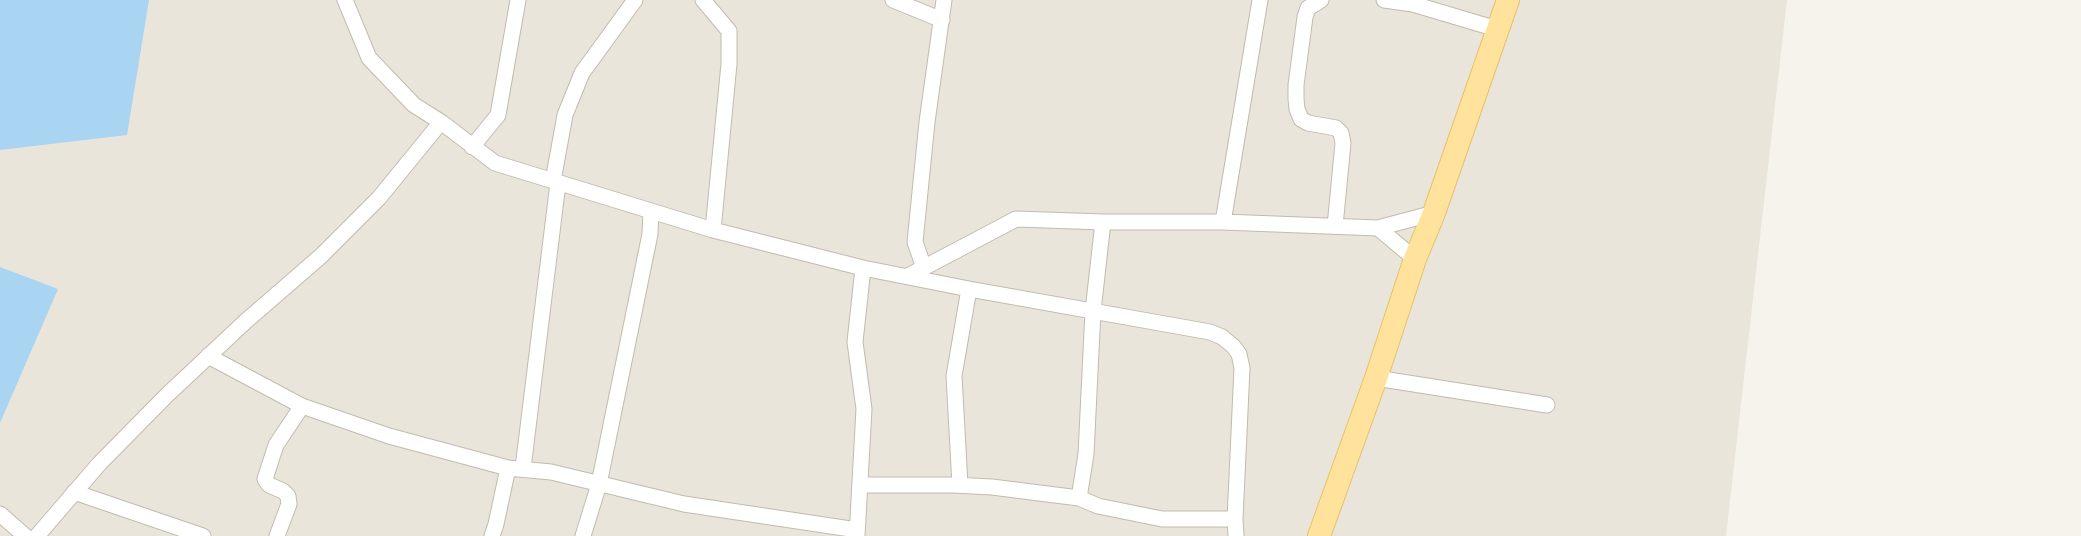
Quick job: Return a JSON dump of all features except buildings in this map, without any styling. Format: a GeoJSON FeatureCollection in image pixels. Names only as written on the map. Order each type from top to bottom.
{"type":"FeatureCollection","features":[{"type":"Feature","properties":{"kind":"main road"},"geometry":{"type":"LineString","coordinates":[[1319,536],[1376,378],[1415,259],[1434,213],[1508,0]]}},
{"type":"Feature","properties":{"kind":"street"},"geometry":{"type":"LineString","coordinates":[[345,0],[369,58],[414,105],[441,122],[495,163],[713,230],[863,268],[969,289],[1094,310],[1210,332],[1222,337],[1233,346],[1239,354],[1242,368],[1235,519],[1236,536]]}},
{"type":"Feature","properties":{"kind":"street"},"geometry":{"type":"LineString","coordinates":[[472,147],[498,115],[518,0]]}},
{"type":"Feature","properties":{"kind":"street"},"geometry":{"type":"LineString","coordinates":[[552,181],[565,115],[582,73],[635,0]]}},
{"type":"Feature","properties":{"kind":"street"},"geometry":{"type":"LineString","coordinates":[[703,0],[729,31],[729,64],[713,230]]}},
{"type":"Feature","properties":{"kind":"street"},"geometry":{"type":"LineString","coordinates":[[893,0],[942,20]]}},
{"type":"Feature","properties":{"kind":"street"},"geometry":{"type":"LineString","coordinates":[[924,268],[915,242],[927,122],[944,0]]}},
{"type":"Feature","properties":{"kind":"street"},"geometry":{"type":"LineString","coordinates":[[1223,222],[1260,0]]}},
{"type":"Feature","properties":{"kind":"street"},"geometry":{"type":"LineString","coordinates":[[1321,0],[1308,8],[1305,17],[1296,85],[1296,99],[1297,109],[1301,119],[1308,123],[1336,128],[1341,133],[1343,143],[1335,226]]}},
{"type":"Feature","properties":{"kind":"street"},"geometry":{"type":"LineString","coordinates":[[1384,0],[1413,4],[1497,29]]}},
{"type":"Feature","properties":{"kind":"street"},"geometry":{"type":"LineString","coordinates":[[37,536],[74,492],[167,395],[208,356],[321,256],[378,198],[441,122]]}},
{"type":"Feature","properties":{"kind":"street"},"geometry":{"type":"LineString","coordinates":[[492,536],[516,468],[558,183],[552,181]]}},
{"type":"Feature","properties":{"kind":"street"},"geometry":{"type":"LineString","coordinates":[[583,536],[599,484],[650,234],[651,211]]}},
{"type":"Feature","properties":{"kind":"street"},"geometry":{"type":"LineString","coordinates":[[908,276],[1016,219],[1103,222],[1223,222],[1378,228],[1434,213]]}},
{"type":"Feature","properties":{"kind":"street"},"geometry":{"type":"LineString","coordinates":[[1079,498],[1086,454],[1094,310],[1103,222]]}},
{"type":"Feature","properties":{"kind":"street"},"geometry":{"type":"LineString","coordinates":[[1378,228],[1415,259]]}},
{"type":"Feature","properties":{"kind":"street"},"geometry":{"type":"LineString","coordinates":[[208,356],[302,406],[389,436],[516,468],[551,472],[684,504],[857,533],[864,409],[855,342],[863,268]]}},
{"type":"Feature","properties":{"kind":"street"},"geometry":{"type":"LineString","coordinates":[[960,485],[954,376],[969,289]]}},
{"type":"Feature","properties":{"kind":"street"},"geometry":{"type":"LineString","coordinates":[[1376,378],[1547,405]]}},
{"type":"Feature","properties":{"kind":"street"},"geometry":{"type":"LineString","coordinates":[[277,536],[289,504],[288,496],[283,491],[269,485],[265,479],[276,445],[302,406]]}},
{"type":"Feature","properties":{"kind":"street"},"geometry":{"type":"LineString","coordinates":[[860,485],[960,485],[1079,498],[1098,506],[1157,518],[1235,519]]}},
{"type":"Feature","properties":{"kind":"street"},"geometry":{"type":"LineString","coordinates":[[74,492],[203,536]]}},
{"type":"Feature","properties":{"kind":"street"},"geometry":{"type":"LineString","coordinates":[[0,514],[25,536]]}},
{"type":"Feature","properties":{"kind":"shaded area"},"geometry":{"type":"Polygon","coordinates":[[[0,0],[1787,0],[1726,536],[0,536],[0,0]]]}},
{"type":"Feature","properties":{"kind":"water"},"geometry":{"type":"Polygon","coordinates":[[[0,0],[149,0],[127,135],[0,150],[0,0]]]}},
{"type":"Feature","properties":{"kind":"water"},"geometry":{"type":"Polygon","coordinates":[[[0,267],[58,289],[0,423],[0,267]]]}}]}
